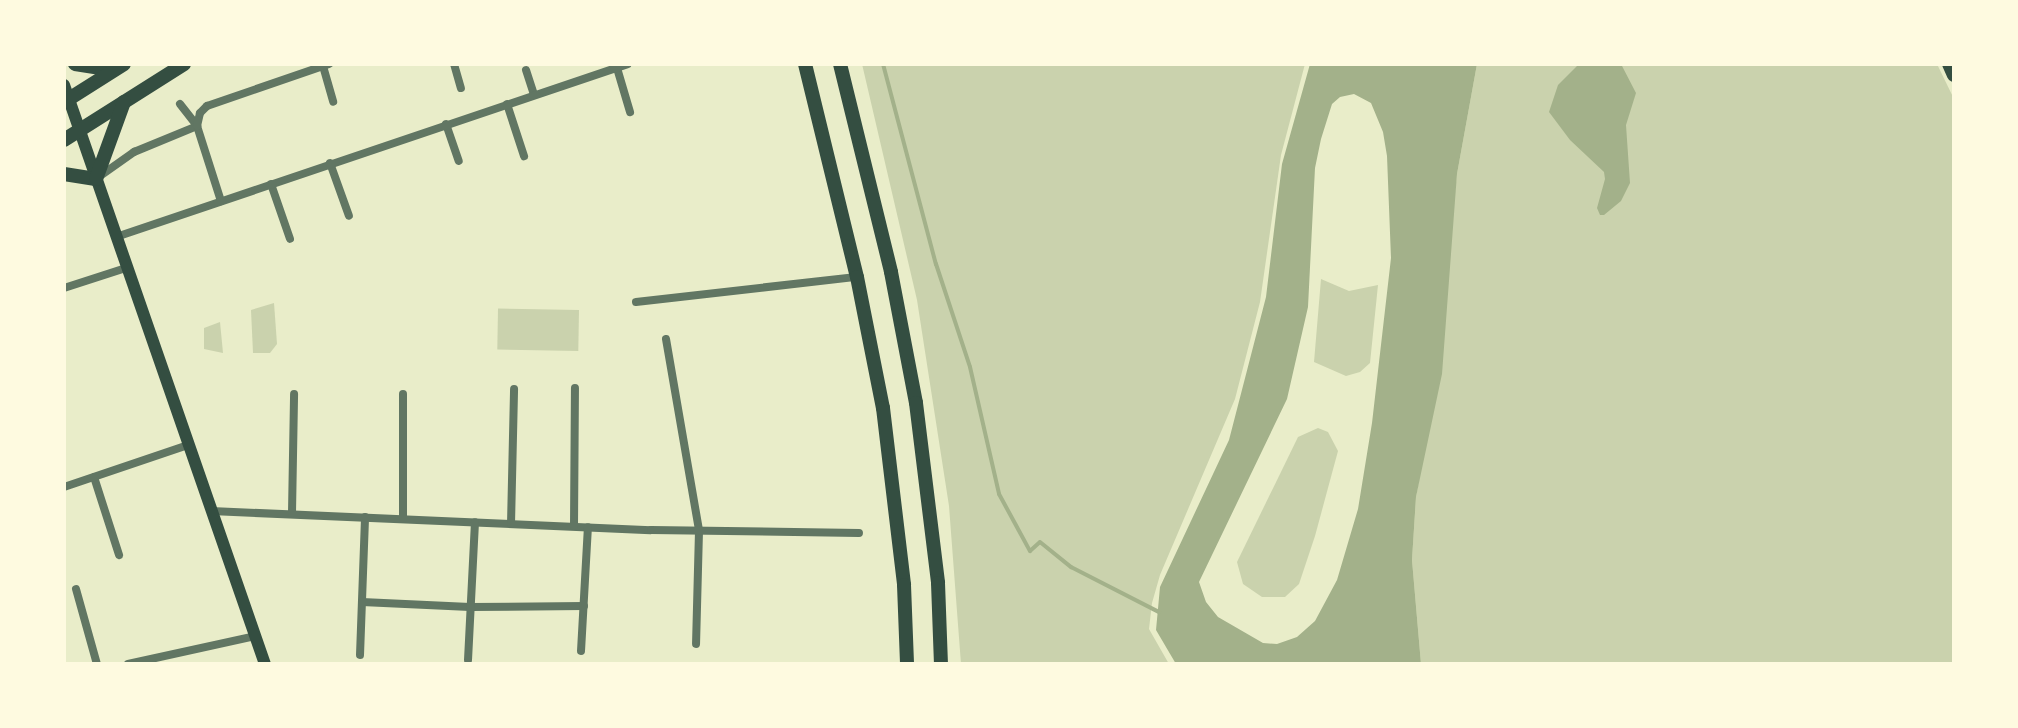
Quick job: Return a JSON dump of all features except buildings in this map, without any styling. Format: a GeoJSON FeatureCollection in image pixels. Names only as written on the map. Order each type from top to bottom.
{"type":"FeatureCollection","features":[{"type":"Feature","properties":{"kind":"main road"},"geometry":{"type":"LineString","coordinates":[[75,64],[119,67]]}},
{"type":"Feature","properties":{"kind":"main road"},"geometry":{"type":"LineString","coordinates":[[64,140],[184,64]]}},
{"type":"Feature","properties":{"kind":"main road"},"geometry":{"type":"LineString","coordinates":[[805,64],[857,277],[885,423],[904,585],[907,664]]}},
{"type":"Feature","properties":{"kind":"main road"},"geometry":{"type":"LineString","coordinates":[[840,64],[891,272],[916,403],[938,583],[941,664]]}},
{"type":"Feature","properties":{"kind":"main road"},"geometry":{"type":"LineString","coordinates":[[1949,64],[1954,75]]}},
{"type":"Feature","properties":{"kind":"main road"},"geometry":{"type":"LineString","coordinates":[[119,67],[66,96],[265,664]]}},
{"type":"Feature","properties":{"kind":"main road"},"geometry":{"type":"LineString","coordinates":[[96,179],[124,102]]}},
{"type":"Feature","properties":{"kind":"main road"},"geometry":{"type":"LineString","coordinates":[[64,174],[96,179]]}},
{"type":"Feature","properties":{"kind":"street"},"geometry":{"type":"LineString","coordinates":[[454,64],[461,88]]}},
{"type":"Feature","properties":{"kind":"street"},"geometry":{"type":"LineString","coordinates":[[116,237],[628,64]]}},
{"type":"Feature","properties":{"kind":"street"},"geometry":{"type":"LineString","coordinates":[[197,126],[200,113],[207,106],[326,65],[333,102]]}},
{"type":"Feature","properties":{"kind":"street"},"geometry":{"type":"LineString","coordinates":[[617,68],[630,112]]}},
{"type":"Feature","properties":{"kind":"street"},"geometry":{"type":"LineString","coordinates":[[526,70],[534,95]]}},
{"type":"Feature","properties":{"kind":"street"},"geometry":{"type":"LineString","coordinates":[[180,104],[197,126],[221,201]]}},
{"type":"Feature","properties":{"kind":"street"},"geometry":{"type":"LineString","coordinates":[[507,104],[524,156]]}},
{"type":"Feature","properties":{"kind":"street"},"geometry":{"type":"LineString","coordinates":[[446,124],[459,161]]}},
{"type":"Feature","properties":{"kind":"street"},"geometry":{"type":"LineString","coordinates":[[96,179],[134,152],[197,126]]}},
{"type":"Feature","properties":{"kind":"street"},"geometry":{"type":"LineString","coordinates":[[330,163],[349,216]]}},
{"type":"Feature","properties":{"kind":"street"},"geometry":{"type":"LineString","coordinates":[[271,184],[290,239]]}},
{"type":"Feature","properties":{"kind":"street"},"geometry":{"type":"LineString","coordinates":[[64,288],[126,268]]}},
{"type":"Feature","properties":{"kind":"street"},"geometry":{"type":"LineString","coordinates":[[636,302],[857,277]]}},
{"type":"Feature","properties":{"kind":"street"},"geometry":{"type":"LineString","coordinates":[[666,339],[699,531],[696,644]]}},
{"type":"Feature","properties":{"kind":"street"},"geometry":{"type":"LineString","coordinates":[[574,526],[575,388]]}},
{"type":"Feature","properties":{"kind":"street"},"geometry":{"type":"LineString","coordinates":[[511,524],[514,389]]}},
{"type":"Feature","properties":{"kind":"street"},"geometry":{"type":"LineString","coordinates":[[292,513],[294,394]]}},
{"type":"Feature","properties":{"kind":"street"},"geometry":{"type":"LineString","coordinates":[[403,394],[403,519]]}},
{"type":"Feature","properties":{"kind":"street"},"geometry":{"type":"LineString","coordinates":[[64,487],[188,445]]}},
{"type":"Feature","properties":{"kind":"street"},"geometry":{"type":"LineString","coordinates":[[94,477],[119,555]]}},
{"type":"Feature","properties":{"kind":"street"},"geometry":{"type":"LineString","coordinates":[[211,511],[699,531],[859,533]]}},
{"type":"Feature","properties":{"kind":"street"},"geometry":{"type":"LineString","coordinates":[[360,655],[365,517]]}},
{"type":"Feature","properties":{"kind":"street"},"geometry":{"type":"LineString","coordinates":[[468,660],[475,522]]}},
{"type":"Feature","properties":{"kind":"street"},"geometry":{"type":"LineString","coordinates":[[581,651],[588,527]]}},
{"type":"Feature","properties":{"kind":"street"},"geometry":{"type":"LineString","coordinates":[[76,589],[97,664]]}},
{"type":"Feature","properties":{"kind":"street"},"geometry":{"type":"LineString","coordinates":[[362,602],[470,607],[584,606]]}},
{"type":"Feature","properties":{"kind":"street"},"geometry":{"type":"LineString","coordinates":[[130,664],[255,636]]}},
{"type":"Feature","properties":{"kind":"shaded area"},"geometry":{"type":"Polygon","coordinates":[[[862,64],[1305,64],[1281,155],[1260,302],[1235,399],[1160,575],[1152,603],[1149,629],[1169,664],[961,664],[949,506],[917,300],[862,64]]]}},
{"type":"Feature","properties":{"kind":"shaded area"},"geometry":{"type":"Polygon","coordinates":[[[1310,64],[1477,64],[1457,174],[1442,374],[1416,497],[1412,560],[1421,664],[1176,664],[1156,630],[1160,587],[1229,440],[1266,297],[1282,164],[1310,64]],[[1354,94],[1340,97],[1332,104],[1315,168],[1308,307],[1287,399],[1199,582],[1206,602],[1218,617],[1263,643],[1277,644],[1297,637],[1315,621],[1337,580],[1358,509],[1372,423],[1391,258],[1387,156],[1383,132],[1371,103],[1354,94]]]}},
{"type":"Feature","properties":{"kind":"shaded area"},"geometry":{"type":"Polygon","coordinates":[[[1477,64],[1937,64],[1954,99],[1954,664],[1421,664],[1412,560],[1416,497],[1427,435],[1457,174],[1477,64]]]}},
{"type":"Feature","properties":{"kind":"shaded area"},"geometry":{"type":"Polygon","coordinates":[[[1579,64],[1621,64],[1636,93],[1626,125],[1630,183],[1621,201],[1604,215],[1600,215],[1597,208],[1604,172],[1570,140],[1549,112],[1558,85],[1579,64]]]}},
{"type":"Feature","properties":{"kind":"shaded area"},"geometry":{"type":"Polygon","coordinates":[[[1321,279],[1349,291],[1378,285],[1370,363],[1360,372],[1346,376],[1314,362],[1321,279]]]}},
{"type":"Feature","properties":{"kind":"shaded area"},"geometry":{"type":"Polygon","coordinates":[[[274,303],[277,344],[270,353],[253,353],[251,310],[274,303]]]}},
{"type":"Feature","properties":{"kind":"shaded area"},"geometry":{"type":"Polygon","coordinates":[[[498,309],[579,310],[578,351],[497,350],[498,309]]]}},
{"type":"Feature","properties":{"kind":"shaded area"},"geometry":{"type":"Polygon","coordinates":[[[220,322],[223,353],[204,349],[204,328],[220,322]]]}},
{"type":"Feature","properties":{"kind":"shaded area"},"geometry":{"type":"Polygon","coordinates":[[[1318,428],[1328,432],[1338,451],[1315,536],[1299,584],[1285,597],[1262,597],[1243,584],[1237,562],[1298,437],[1318,428]]]}},
{"type":"Feature","properties":{"kind":"waterway"},"geometry":{"type":"LineString","coordinates":[[883,64],[936,264],[970,367],[999,494],[1030,551],[1040,542],[1071,567],[1159,612]]}}]}
